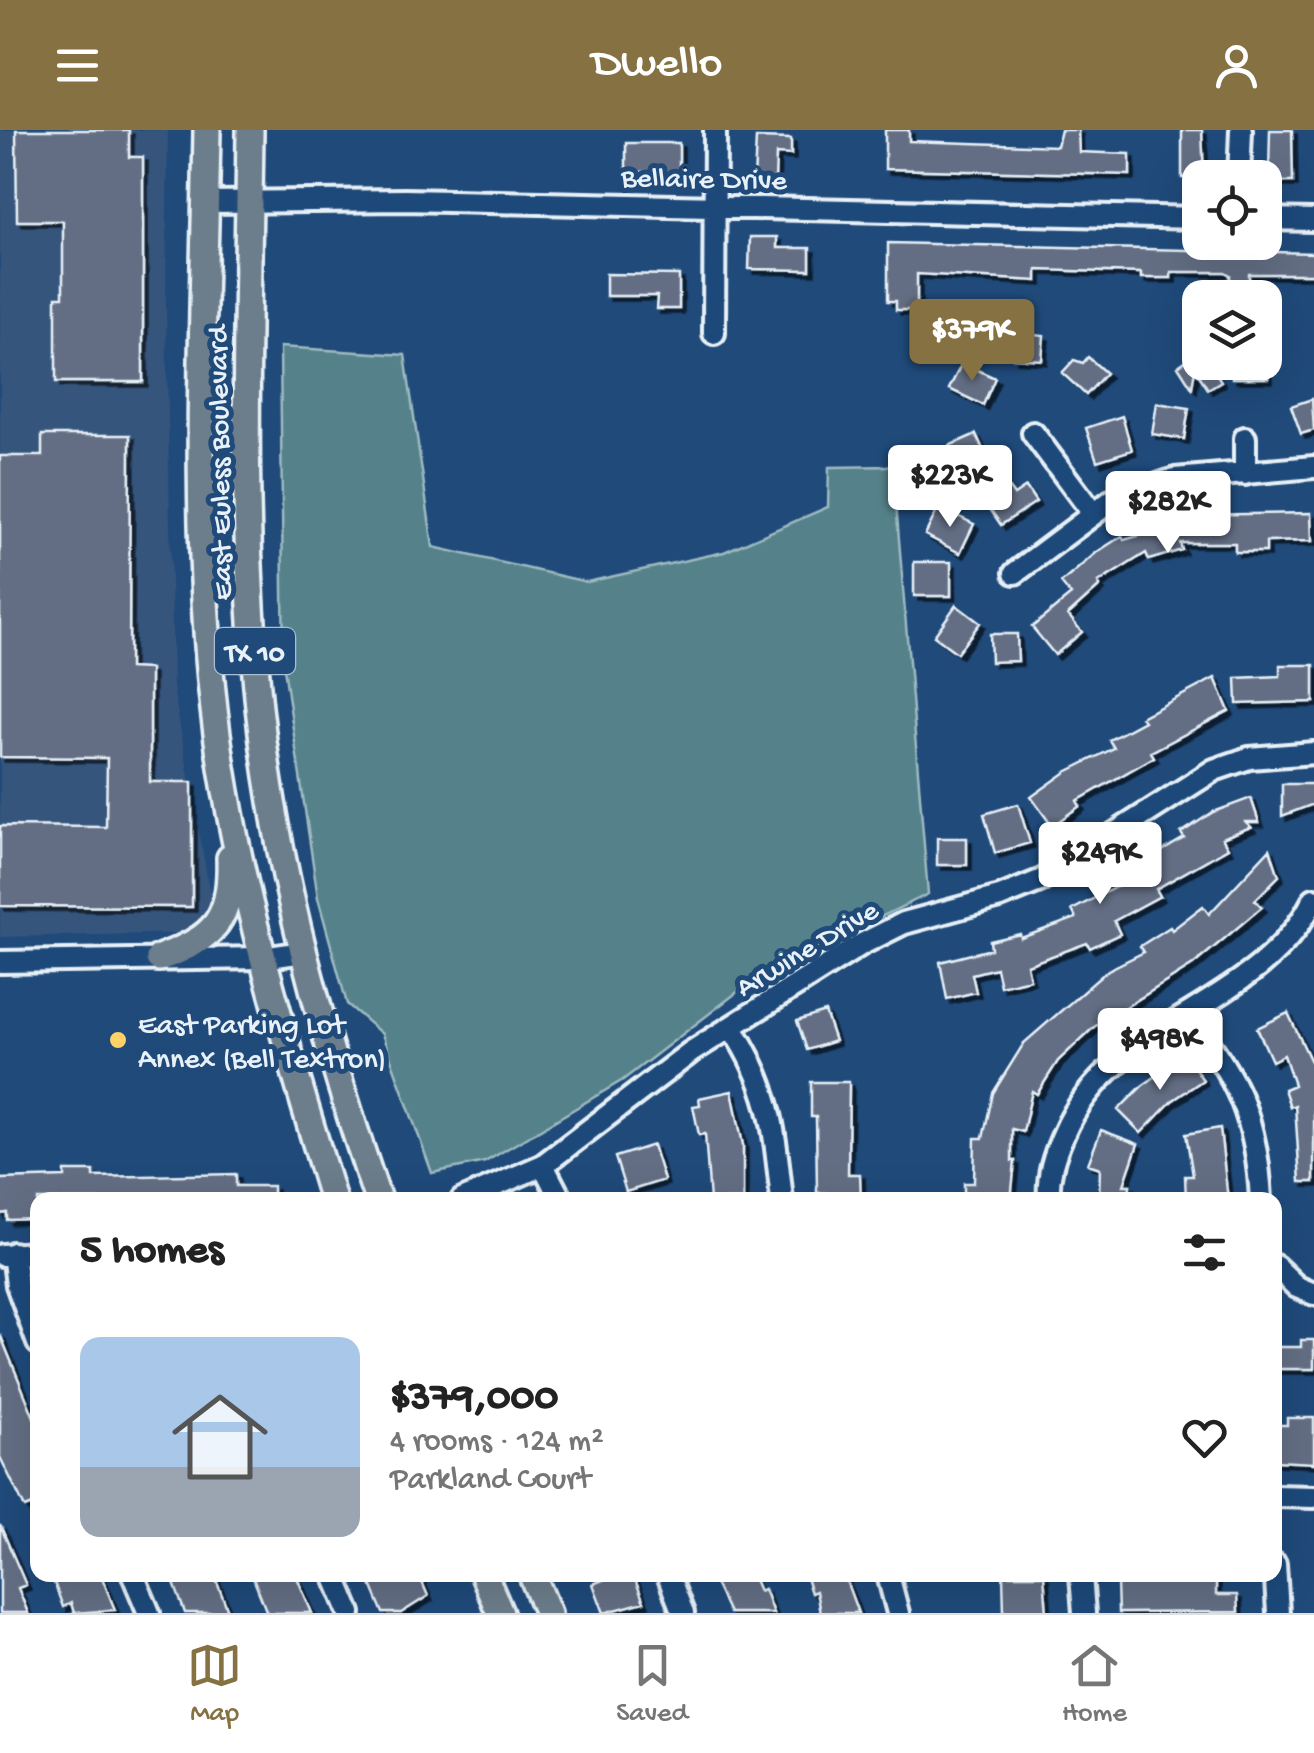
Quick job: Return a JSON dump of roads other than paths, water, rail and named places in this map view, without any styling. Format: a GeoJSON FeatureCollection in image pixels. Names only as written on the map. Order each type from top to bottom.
{"type":"FeatureCollection","features":[{"type":"Feature","properties":{"kind":"main road","name":"East Euless Boulevard"},"geometry":{"type":"LineString","coordinates":[[207,130],[202,557],[222,774],[264,958],[331,1192]]}},
{"type":"Feature","properties":{"kind":"main road","name":"East Euless Boulevard"},"geometry":{"type":"LineString","coordinates":[[250,130],[247,530],[259,706],[289,896],[327,1043],[375,1192]]}},
{"type":"Feature","properties":{"kind":"main road"},"geometry":{"type":"LineString","coordinates":[[159,958],[210,934],[226,911],[231,888],[230,850],[222,774]]}},
{"type":"Feature","properties":{"kind":"main road"},"geometry":{"type":"LineString","coordinates":[[486,1582],[493,1611]]}},
{"type":"Feature","properties":{"kind":"main road"},"geometry":{"type":"LineString","coordinates":[[535,1582],[548,1613]]}},
{"type":"Feature","properties":{"kind":"street"},"geometry":{"type":"LineString","coordinates":[[714,333],[715,130]]}},
{"type":"Feature","properties":{"kind":"street"},"geometry":{"type":"LineString","coordinates":[[1239,160],[1240,130]]}},
{"type":"Feature","properties":{"kind":"street","name":"Bellaire Drive"},"geometry":{"type":"LineString","coordinates":[[206,202],[715,207],[1182,218]]}},
{"type":"Feature","properties":{"kind":"street"},"geometry":{"type":"LineString","coordinates":[[1282,219],[1314,220]]}},
{"type":"Feature","properties":{"kind":"street"},"geometry":{"type":"LineString","coordinates":[[1033,433],[1092,512]]}},
{"type":"Feature","properties":{"kind":"street"},"geometry":{"type":"LineString","coordinates":[[1245,438],[1245,474]]}},
{"type":"Feature","properties":{"kind":"street"},"geometry":{"type":"LineString","coordinates":[[1015,574],[1092,512],[1174,478],[1314,467]]}},
{"type":"Feature","properties":{"kind":"street","name":"Arwine Drive"},"geometry":{"type":"LineString","coordinates":[[481,1192],[543,1165],[610,1110],[862,944],[933,913],[1000,897],[1075,862],[1214,770],[1248,758],[1314,753]]}},
{"type":"Feature","properties":{"kind":"street"},"geometry":{"type":"LineString","coordinates":[[1050,1192],[1053,1158],[1070,1118],[1094,1081],[1121,1056],[1248,976],[1305,933],[1314,899]]}},
{"type":"Feature","properties":{"kind":"street"},"geometry":{"type":"LineString","coordinates":[[0,962],[264,958],[303,952]]}},
{"type":"Feature","properties":{"kind":"street"},"geometry":{"type":"LineString","coordinates":[[1188,1016],[1220,1055],[1245,1101],[1259,1161],[1261,1192]]}},
{"type":"Feature","properties":{"kind":"street"},"geometry":{"type":"LineString","coordinates":[[732,1028],[756,1065],[771,1106],[781,1192]]}},
{"type":"Feature","properties":{"kind":"street"},"geometry":{"type":"LineString","coordinates":[[543,1165],[557,1192]]}},
{"type":"Feature","properties":{"kind":"street"},"geometry":{"type":"LineString","coordinates":[[6,1254],[30,1321]]}},
{"type":"Feature","properties":{"kind":"street"},"geometry":{"type":"LineString","coordinates":[[1282,1273],[1297,1287],[1314,1294]]}},
{"type":"Feature","properties":{"kind":"street"},"geometry":{"type":"LineString","coordinates":[[1282,1496],[1314,1497]]}},
{"type":"Feature","properties":{"kind":"street"},"geometry":{"type":"LineString","coordinates":[[136,1582],[149,1613]]}},
{"type":"Feature","properties":{"kind":"street"},"geometry":{"type":"LineString","coordinates":[[337,1582],[350,1613]]}},
{"type":"Feature","properties":{"kind":"street"},"geometry":{"type":"LineString","coordinates":[[671,1582],[683,1613]]}},
{"type":"Feature","properties":{"kind":"street"},"geometry":{"type":"LineString","coordinates":[[890,1582],[898,1613]]}},
{"type":"Feature","properties":{"kind":"street"},"geometry":{"type":"LineString","coordinates":[[1082,1582],[1084,1613]]}},
{"type":"Feature","properties":{"kind":"street"},"geometry":{"type":"LineString","coordinates":[[1276,1582],[1278,1613]]}},
{"type":"Feature","properties":{"kind":"place","name":"East Parking Lot Annex (Bell Textron)"},"geometry":{"type":"Point","coordinates":[118,1040]}}]}
